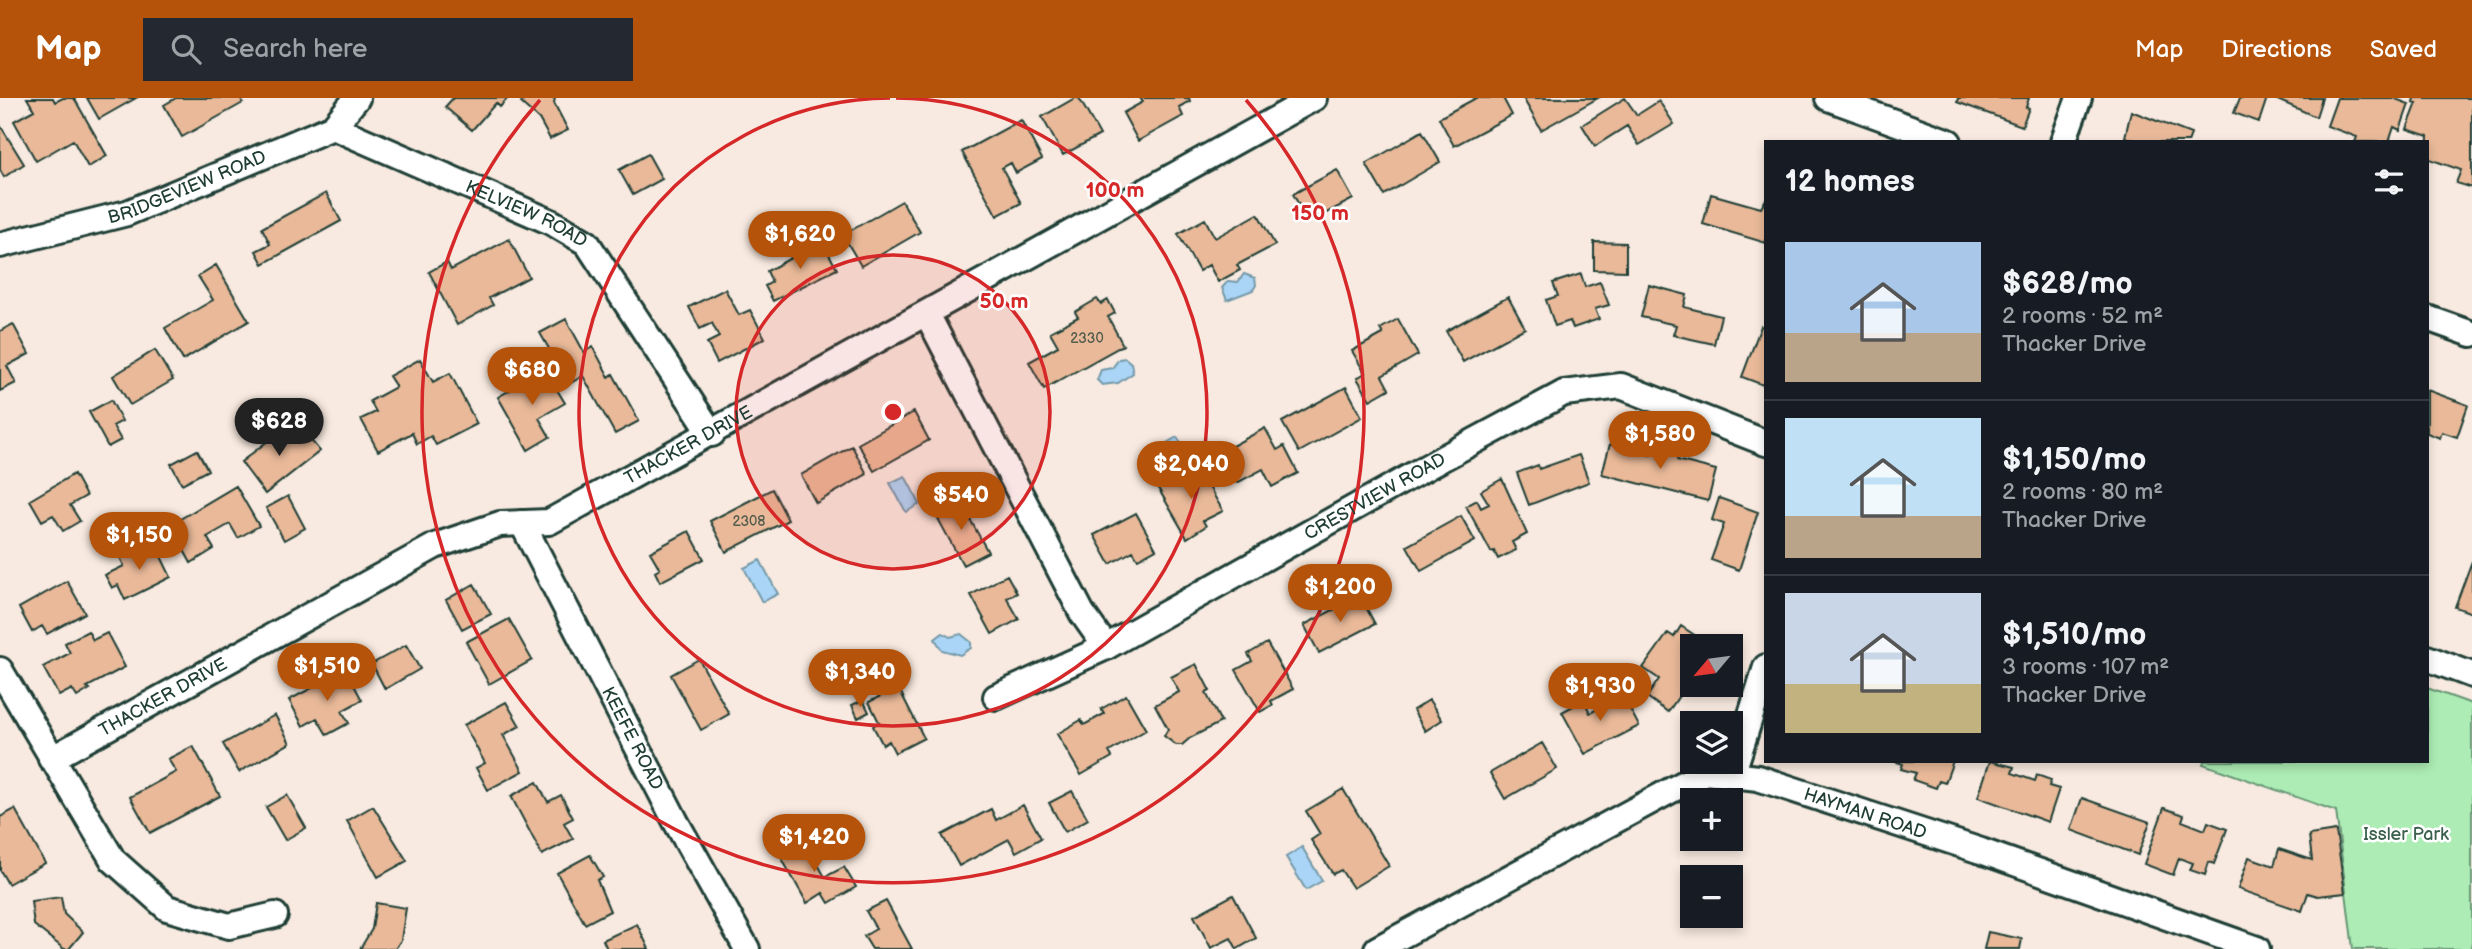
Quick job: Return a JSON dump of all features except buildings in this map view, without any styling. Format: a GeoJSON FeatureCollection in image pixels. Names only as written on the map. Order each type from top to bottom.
{"type":"FeatureCollection","features":[{"type":"Feature","properties":{"kind":"street","name":"BRIDGEVIEW ROAD"},"geometry":{"type":"LineString","coordinates":[[0,245],[127,213],[333,127],[358,98]]}},
{"type":"Feature","properties":{"kind":"street","name":"THACKER DRIVE"},"geometry":{"type":"LineString","coordinates":[[51,759],[435,546],[500,524],[549,522],[1314,98]]}},
{"type":"Feature","properties":{"kind":"street"},"geometry":{"type":"LineString","coordinates":[[1828,98],[1944,140]]}},
{"type":"Feature","properties":{"kind":"street"},"geometry":{"type":"LineString","coordinates":[[2064,140],[2079,98]]}},
{"type":"Feature","properties":{"kind":"street","name":"KELVIEW ROAD"},"geometry":{"type":"LineString","coordinates":[[333,127],[551,222],[587,243],[712,434]]}},
{"type":"Feature","properties":{"kind":"street"},"geometry":{"type":"LineString","coordinates":[[927,314],[1082,613],[1106,647]]}},
{"type":"Feature","properties":{"kind":"street"},"geometry":{"type":"LineString","coordinates":[[2429,319],[2472,334]]}},
{"type":"Feature","properties":{"kind":"street","name":"CRESTVIEW ROAD"},"geometry":{"type":"LineString","coordinates":[[996,697],[1106,647],[1564,393],[1621,386],[1764,442]]}},
{"type":"Feature","properties":{"kind":"street","name":"KEEFE ROAD"},"geometry":{"type":"LineString","coordinates":[[522,523],[676,822],[747,949]]}},
{"type":"Feature","properties":{"kind":"street"},"geometry":{"type":"LineString","coordinates":[[2429,658],[2472,675]]}},
{"type":"Feature","properties":{"kind":"street"},"geometry":{"type":"LineString","coordinates":[[0,670],[113,860],[167,908],[229,926],[275,915]]}},
{"type":"Feature","properties":{"kind":"street"},"geometry":{"type":"LineString","coordinates":[[1743,740],[1764,673]]}},
{"type":"Feature","properties":{"kind":"street","name":"HAYMAN ROAD"},"geometry":{"type":"LineString","coordinates":[[1377,949],[1701,774]]}},
{"type":"Feature","properties":{"kind":"street","name":"HAYMAN ROAD"},"geometry":{"type":"LineString","coordinates":[[1739,774],[1981,851],[2257,949]]}},
{"type":"Feature","properties":{"kind":"green space","name":"Issler Park"},"geometry":{"type":"Polygon","coordinates":[[[2429,689],[2472,704],[2472,949],[2353,949],[2336,811],[2203,764],[2429,763],[2429,689]]]}},
{"type":"Feature","properties":{"kind":"water"},"geometry":{"type":"Polygon","coordinates":[[[1244,274],[1255,278],[1256,285],[1253,290],[1227,300],[1222,288],[1228,281],[1238,282],[1244,274]]]}},
{"type":"Feature","properties":{"kind":"water"},"geometry":{"type":"Polygon","coordinates":[[[1125,358],[1131,363],[1133,373],[1118,383],[1102,385],[1097,380],[1101,370],[1112,368],[1119,359],[1125,358]]]}},
{"type":"Feature","properties":{"kind":"water"},"geometry":{"type":"Polygon","coordinates":[[[1177,437],[1186,451],[1157,467],[1149,453],[1177,437]]]}},
{"type":"Feature","properties":{"kind":"water"},"geometry":{"type":"Polygon","coordinates":[[[905,476],[920,504],[906,512],[890,483],[905,476]]]}},
{"type":"Feature","properties":{"kind":"water"},"geometry":{"type":"Polygon","coordinates":[[[760,560],[778,594],[762,602],[744,568],[760,560]]]}},
{"type":"Feature","properties":{"kind":"water"},"geometry":{"type":"Polygon","coordinates":[[[943,633],[950,637],[961,634],[971,642],[971,648],[960,655],[942,650],[935,639],[943,633]]]}},
{"type":"Feature","properties":{"kind":"water"},"geometry":{"type":"Polygon","coordinates":[[[882,669],[890,683],[860,699],[853,684],[882,669]]]}},
{"type":"Feature","properties":{"kind":"water"},"geometry":{"type":"Polygon","coordinates":[[[1302,847],[1322,881],[1306,890],[1286,857],[1302,847]]]}}]}
